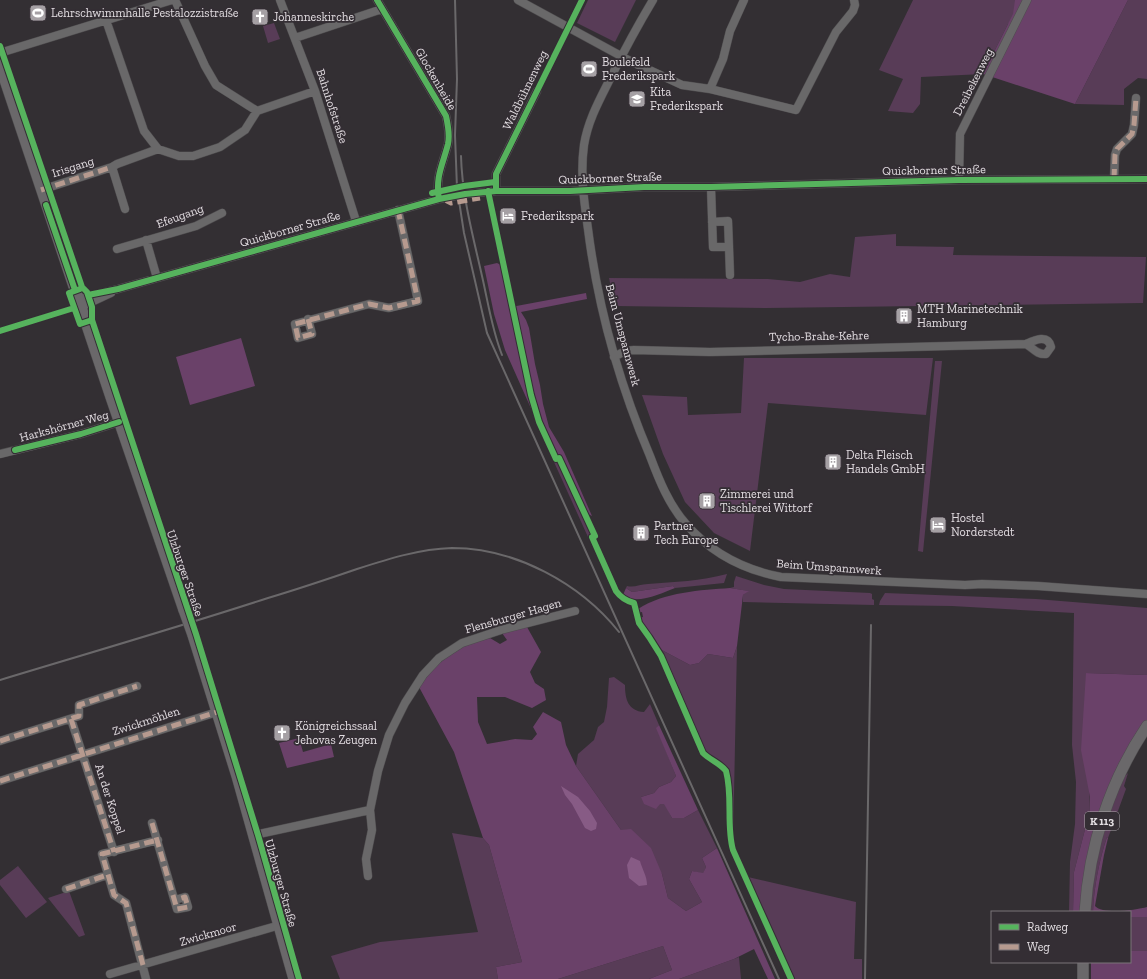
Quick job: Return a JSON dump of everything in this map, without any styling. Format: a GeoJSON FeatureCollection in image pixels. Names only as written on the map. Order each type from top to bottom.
{"type":"FeatureCollection","features":[{"type":"Feature","properties":{"kind":"main road","name":"Ulzburger Straße"},"geometry":{"type":"LineString","coordinates":[[0,65],[119,422],[193,635],[254,835],[294,979]]}},
{"type":"Feature","properties":{"kind":"main road","name":"K 113"},"geometry":{"type":"LineString","coordinates":[[1085,911],[1087,890],[1094,852],[1107,804],[1131,751],[1147,726]]}},
{"type":"Feature","properties":{"kind":"main road"},"geometry":{"type":"LineString","coordinates":[[1083,963],[1083,979]]}},
{"type":"Feature","properties":{"kind":"street"},"geometry":{"type":"LineString","coordinates":[[0,53],[173,0],[204,66],[216,85],[257,111]]}},
{"type":"Feature","properties":{"kind":"street","name":"Bahnhofstraße"},"geometry":{"type":"LineString","coordinates":[[280,0],[315,91],[356,221]]}},
{"type":"Feature","properties":{"kind":"street","name":"Glockenheide"},"geometry":{"type":"LineString","coordinates":[[377,0],[446,116],[448,143],[438,175],[437,190],[439,199]]}},
{"type":"Feature","properties":{"kind":"street"},"geometry":{"type":"LineString","coordinates":[[518,0],[622,55],[632,62],[682,85],[710,89],[796,110],[836,32],[853,11],[856,5],[854,0]]}},
{"type":"Feature","properties":{"kind":"street"},"geometry":{"type":"LineString","coordinates":[[642,18],[649,0]]}},
{"type":"Feature","properties":{"kind":"street"},"geometry":{"type":"LineString","coordinates":[[642,18],[653,0]]}},
{"type":"Feature","properties":{"kind":"street"},"geometry":{"type":"LineString","coordinates":[[710,89],[723,59],[730,31],[744,0]]}},
{"type":"Feature","properties":{"kind":"street","name":"Dreibekenweg"},"geometry":{"type":"LineString","coordinates":[[959,180],[960,134],[1027,0]]}},
{"type":"Feature","properties":{"kind":"street"},"geometry":{"type":"LineString","coordinates":[[295,38],[382,9]]}},
{"type":"Feature","properties":{"kind":"street","name":"Beim Umspannwerk"},"geometry":{"type":"LineString","coordinates":[[642,18],[597,104],[588,127],[582,162],[583,190],[595,280],[614,357],[640,432],[655,469],[676,512],[685,524],[703,542],[718,552],[752,570],[769,575],[795,578],[965,585],[982,584],[1038,586],[1147,594]]}},
{"type":"Feature","properties":{"kind":"street"},"geometry":{"type":"LineString","coordinates":[[106,20],[144,131],[158,149],[179,156],[193,156],[220,147],[245,130],[257,111],[315,91]]}},
{"type":"Feature","properties":{"kind":"street","name":"Waldbühnenweg"},"geometry":{"type":"LineString","coordinates":[[496,190],[496,174],[537,91]]}},
{"type":"Feature","properties":{"kind":"street"},"geometry":{"type":"LineString","coordinates":[[1114,179],[1115,155],[1117,149],[1132,134],[1136,98]]}},
{"type":"Feature","properties":{"kind":"street","name":"Irisgang"},"geometry":{"type":"LineString","coordinates":[[41,190],[112,167],[158,149]]}},
{"type":"Feature","properties":{"kind":"street","name":"Irisgang"},"geometry":{"type":"LineString","coordinates":[[112,167],[125,209]]}},
{"type":"Feature","properties":{"kind":"street","name":"Quickborner Straße"},"geometry":{"type":"LineString","coordinates":[[80,303],[118,289],[356,221],[439,199],[496,190],[583,190],[644,187],[711,187],[959,180],[1147,179]]}},
{"type":"Feature","properties":{"kind":"street"},"geometry":{"type":"LineString","coordinates":[[711,187],[713,247],[729,247]]}},
{"type":"Feature","properties":{"kind":"street"},"geometry":{"type":"LineString","coordinates":[[308,320],[369,304],[389,308],[418,301],[398,210]]}},
{"type":"Feature","properties":{"kind":"street","name":"Efeugang"},"geometry":{"type":"LineString","coordinates":[[117,249],[196,226],[222,213]]}},
{"type":"Feature","properties":{"kind":"street"},"geometry":{"type":"LineString","coordinates":[[712,222],[728,221],[730,275]]}},
{"type":"Feature","properties":{"kind":"street","name":"Efeugang"},"geometry":{"type":"LineString","coordinates":[[146,240],[157,278]]}},
{"type":"Feature","properties":{"kind":"street","name":"Tycho-Brahe-Kehre"},"geometry":{"type":"LineString","coordinates":[[614,357],[634,350],[710,352],[1026,344]]}},
{"type":"Feature","properties":{"kind":"street","name":"Harkshörner Weg"},"geometry":{"type":"LineString","coordinates":[[0,454],[81,434],[119,422]]}},
{"type":"Feature","properties":{"kind":"street","name":"Flensburger Hagen"},"geometry":{"type":"LineString","coordinates":[[368,876],[366,858],[372,830],[370,810],[378,771],[389,735],[405,704],[423,675],[439,658],[462,643],[501,630],[575,610]]}},
{"type":"Feature","properties":{"kind":"street"},"geometry":{"type":"LineString","coordinates":[[0,741],[80,716],[79,706],[137,686]]}},
{"type":"Feature","properties":{"kind":"street","name":"Zwickmöhlen"},"geometry":{"type":"LineString","coordinates":[[0,781],[217,712]]}},
{"type":"Feature","properties":{"kind":"street"},"geometry":{"type":"LineString","coordinates":[[71,719],[83,754]]}},
{"type":"Feature","properties":{"kind":"street","name":"An der Koppel"},"geometry":{"type":"LineString","coordinates":[[83,754],[114,852]]}},
{"type":"Feature","properties":{"kind":"street"},"geometry":{"type":"LineString","coordinates":[[254,835],[370,810]]}},
{"type":"Feature","properties":{"kind":"street"},"geometry":{"type":"LineString","coordinates":[[152,823],[175,900]]}},
{"type":"Feature","properties":{"kind":"street","name":"An der Koppel"},"geometry":{"type":"LineString","coordinates":[[142,965],[126,903],[114,895],[102,854],[158,840]]}},
{"type":"Feature","properties":{"kind":"street"},"geometry":{"type":"LineString","coordinates":[[66,889],[108,875]]}},
{"type":"Feature","properties":{"kind":"street","name":"Zwickmoor"},"geometry":{"type":"LineString","coordinates":[[110,974],[280,925]]}},
{"type":"Feature","properties":{"kind":"street"},"geometry":{"type":"LineString","coordinates":[[142,965],[146,979]]}},
{"type":"Feature","properties":{"kind":"shaded area"},"geometry":{"type":"Polygon","coordinates":[[[588,0],[636,0],[615,42],[577,23],[588,0]]]}},
{"type":"Feature","properties":{"kind":"shaded area"},"geometry":{"type":"Polygon","coordinates":[[[913,0],[1015,0],[1019,17],[1008,24],[983,74],[921,77],[920,104],[913,113],[888,111],[903,79],[879,70],[913,0]]]}},
{"type":"Feature","properties":{"kind":"shaded area"},"geometry":{"type":"Polygon","coordinates":[[[1015,0],[1128,0],[1075,104],[983,74],[1013,14],[1015,0]]]}},
{"type":"Feature","properties":{"kind":"shaded area"},"geometry":{"type":"Polygon","coordinates":[[[1128,0],[1147,0],[1147,79],[1138,78],[1124,89],[1124,105],[1075,104],[1128,0]]]}},
{"type":"Feature","properties":{"kind":"shaded area"},"geometry":{"type":"Polygon","coordinates":[[[274,23],[280,39],[268,43],[263,26],[274,23]]]}},
{"type":"Feature","properties":{"kind":"shaded area"},"geometry":{"type":"Polygon","coordinates":[[[896,234],[896,246],[954,247],[953,255],[1146,257],[1143,303],[767,308],[615,306],[609,278],[768,279],[800,282],[830,274],[850,277],[855,237],[896,234]]]}},
{"type":"Feature","properties":{"kind":"shaded area"},"geometry":{"type":"Polygon","coordinates":[[[497,263],[501,265],[511,307],[586,293],[587,299],[521,312],[529,328],[543,404],[549,427],[564,452],[592,516],[586,513],[561,459],[553,458],[505,350],[494,314],[484,266],[497,263]]]}},
{"type":"Feature","properties":{"kind":"shaded area"},"geometry":{"type":"Polygon","coordinates":[[[241,338],[255,386],[190,405],[176,357],[241,338]]]}},
{"type":"Feature","properties":{"kind":"shaded area"},"geometry":{"type":"Polygon","coordinates":[[[744,358],[933,358],[926,415],[768,403],[750,551],[714,533],[685,502],[663,454],[642,395],[687,397],[688,415],[741,413],[744,358]]]}},
{"type":"Feature","properties":{"kind":"shaded area"},"geometry":{"type":"Polygon","coordinates":[[[935,361],[942,361],[923,552],[918,551],[935,361]]]}},
{"type":"Feature","properties":{"kind":"shaded area"},"geometry":{"type":"Polygon","coordinates":[[[559,460],[593,534],[588,537],[554,462],[559,460]]]}},
{"type":"Feature","properties":{"kind":"shaded area"},"geometry":{"type":"Polygon","coordinates":[[[727,574],[724,583],[675,588],[673,586],[632,592],[626,588],[627,586],[632,587],[645,584],[697,580],[727,574]]]}},
{"type":"Feature","properties":{"kind":"shaded area"},"geometry":{"type":"Polygon","coordinates":[[[736,576],[764,585],[784,589],[870,593],[872,594],[872,599],[874,600],[874,605],[743,602],[743,595],[748,591],[730,588],[734,587],[736,576]]]}},
{"type":"Feature","properties":{"kind":"shaded area"},"geometry":{"type":"Polygon","coordinates":[[[673,586],[675,588],[649,598],[634,599],[623,595],[626,588],[632,592],[673,586]]]}},
{"type":"Feature","properties":{"kind":"shaded area"},"geometry":{"type":"Polygon","coordinates":[[[730,588],[749,591],[743,595],[737,646],[733,658],[708,654],[699,663],[690,665],[658,648],[638,618],[643,617],[642,612],[637,613],[638,609],[648,603],[671,595],[730,588]]]}},
{"type":"Feature","properties":{"kind":"shaded area"},"geometry":{"type":"Polygon","coordinates":[[[885,593],[1036,599],[1147,608],[1147,675],[1086,673],[1090,810],[1074,872],[1073,911],[1069,911],[1070,862],[1075,824],[1076,782],[1072,745],[1074,613],[952,606],[879,605],[885,593]]]}},
{"type":"Feature","properties":{"kind":"shaded area"},"geometry":{"type":"Polygon","coordinates":[[[527,627],[541,652],[530,672],[535,683],[544,689],[546,700],[532,708],[505,697],[477,697],[478,722],[487,744],[515,739],[532,740],[537,734],[533,727],[543,712],[561,722],[566,745],[576,766],[621,830],[631,829],[651,848],[662,874],[668,898],[686,911],[702,902],[689,879],[692,871],[703,873],[706,867],[702,858],[717,848],[775,979],[768,979],[754,949],[734,959],[679,979],[649,979],[672,970],[663,946],[558,979],[498,979],[496,967],[522,962],[489,845],[483,838],[454,752],[419,687],[438,664],[463,647],[490,638],[500,644],[507,640],[502,633],[527,627]]]}},
{"type":"Feature","properties":{"kind":"shaded area"},"geometry":{"type":"Polygon","coordinates":[[[737,646],[733,844],[748,877],[856,902],[854,959],[862,959],[862,979],[792,979],[732,843],[729,777],[727,769],[704,751],[658,648],[690,665],[699,663],[708,654],[733,658],[737,646]]]}},
{"type":"Feature","properties":{"kind":"shaded area"},"geometry":{"type":"Polygon","coordinates":[[[1086,673],[1147,675],[1147,722],[1125,757],[1080,911],[1073,911],[1074,872],[1090,810],[1090,797],[1081,750],[1086,673]]]}},
{"type":"Feature","properties":{"kind":"shaded area"},"geometry":{"type":"Polygon","coordinates":[[[614,677],[625,685],[628,703],[631,707],[644,712],[650,704],[659,725],[657,728],[676,776],[671,782],[659,787],[654,793],[641,797],[660,804],[665,804],[672,818],[684,818],[698,810],[717,848],[702,858],[706,867],[703,874],[692,871],[689,879],[702,902],[686,911],[668,898],[662,874],[621,830],[576,766],[578,754],[594,740],[598,727],[604,722],[607,707],[609,678],[614,677]]]}},
{"type":"Feature","properties":{"kind":"shaded area"},"geometry":{"type":"Polygon","coordinates":[[[659,725],[698,810],[684,818],[672,818],[664,804],[660,804],[656,809],[644,804],[641,797],[654,793],[659,787],[671,782],[676,776],[656,728],[659,725]]]}},
{"type":"Feature","properties":{"kind":"shaded area"},"geometry":{"type":"Polygon","coordinates":[[[299,738],[303,752],[331,744],[334,757],[287,768],[279,743],[299,738]]]}},
{"type":"Feature","properties":{"kind":"shaded area"},"geometry":{"type":"Polygon","coordinates":[[[1128,773],[1124,786],[1126,789],[1108,838],[1107,837],[1097,874],[1093,911],[1089,911],[1092,879],[1108,816],[1124,777],[1128,773]]]}},
{"type":"Feature","properties":{"kind":"shaded area"},"geometry":{"type":"Polygon","coordinates":[[[561,786],[578,797],[590,811],[597,823],[596,829],[591,831],[585,828],[561,786]]]}},
{"type":"Feature","properties":{"kind":"shaded area"},"geometry":{"type":"Polygon","coordinates":[[[452,833],[483,838],[489,845],[522,962],[496,967],[498,979],[340,979],[331,956],[380,942],[478,932],[452,833]]]}},
{"type":"Feature","properties":{"kind":"shaded area"},"geometry":{"type":"Polygon","coordinates":[[[1107,837],[1095,906],[1099,909],[1112,911],[1093,911],[1097,874],[1107,837]]]}},
{"type":"Feature","properties":{"kind":"shaded area"},"geometry":{"type":"Polygon","coordinates":[[[631,857],[640,861],[647,885],[639,886],[629,878],[627,865],[631,857]]]}},
{"type":"Feature","properties":{"kind":"shaded area"},"geometry":{"type":"Polygon","coordinates":[[[18,866],[47,902],[26,918],[0,885],[0,880],[18,866]]]}},
{"type":"Feature","properties":{"kind":"shaded area"},"geometry":{"type":"Polygon","coordinates":[[[69,891],[85,935],[79,937],[48,898],[69,891]]]}},
{"type":"Feature","properties":{"kind":"shaded area"},"geometry":{"type":"Polygon","coordinates":[[[1147,907],[1147,917],[1131,917],[1131,911],[1112,911],[1147,907]]]}},
{"type":"Feature","properties":{"kind":"shaded area"},"geometry":{"type":"Polygon","coordinates":[[[1131,917],[1147,917],[1147,951],[1131,951],[1131,917]]]}},
{"type":"Feature","properties":{"kind":"shaded area"},"geometry":{"type":"Polygon","coordinates":[[[663,946],[672,970],[649,979],[558,979],[663,946]]]}},
{"type":"Feature","properties":{"kind":"shaded area"},"geometry":{"type":"Polygon","coordinates":[[[1131,951],[1147,951],[1147,979],[1091,979],[1091,963],[1131,963],[1131,951]]]}},
{"type":"Feature","properties":{"kind":"shaded area"},"geometry":{"type":"Polygon","coordinates":[[[739,957],[741,979],[679,979],[734,959],[739,957]]]}},
{"type":"Feature","properties":{"kind":"railway"},"geometry":{"type":"LineString","coordinates":[[455,0],[457,79],[455,135],[457,188],[464,233],[487,333],[779,979]]}},
{"type":"Feature","properties":{"kind":"railway"},"geometry":{"type":"LineString","coordinates":[[461,156],[463,186],[468,216],[493,326],[502,355]]}},
{"type":"Feature","properties":{"kind":"railway"},"geometry":{"type":"LineString","coordinates":[[0,680],[302,588],[380,562],[416,552],[452,548],[499,554],[544,572],[566,584],[585,598],[603,614],[619,632]]}},
{"type":"Feature","properties":{"kind":"railway"},"geometry":{"type":"LineString","coordinates":[[865,979],[871,625]]}},
{"type":"Feature","properties":{"kind":"marked path"},"geometry":{"type":"LineString","coordinates":[[1114,179],[1115,155],[1117,149],[1132,134],[1136,98]]}},
{"type":"Feature","properties":{"kind":"marked path"},"geometry":{"type":"LineString","coordinates":[[41,190],[112,167]]}},
{"type":"Feature","properties":{"kind":"marked path"},"geometry":{"type":"LineString","coordinates":[[446,197],[447,201],[451,203],[480,198]]}},
{"type":"Feature","properties":{"kind":"marked path"},"geometry":{"type":"LineString","coordinates":[[308,319],[312,334],[298,338],[295,324],[369,304],[389,308],[418,301],[398,210]]}},
{"type":"Feature","properties":{"kind":"marked path"},"geometry":{"type":"LineString","coordinates":[[0,741],[79,716],[79,705],[137,686]]}},
{"type":"Feature","properties":{"kind":"marked path"},"geometry":{"type":"LineString","coordinates":[[0,781],[217,712]]}},
{"type":"Feature","properties":{"kind":"marked path"},"geometry":{"type":"LineString","coordinates":[[71,719],[114,852]]}},
{"type":"Feature","properties":{"kind":"marked path"},"geometry":{"type":"LineString","coordinates":[[152,823],[177,909],[188,907],[185,897],[175,900]]}},
{"type":"Feature","properties":{"kind":"marked path"},"geometry":{"type":"LineString","coordinates":[[143,965],[126,903],[114,895],[102,854],[158,840]]}},
{"type":"Feature","properties":{"kind":"marked path"},"geometry":{"type":"LineString","coordinates":[[66,889],[107,875]]}},
{"type":"Feature","properties":{"kind":"cycle path"},"geometry":{"type":"LineString","coordinates":[[377,0],[446,116],[449,141],[440,171],[438,184],[439,199]]}},
{"type":"Feature","properties":{"kind":"cycle path"},"geometry":{"type":"LineString","coordinates":[[496,191],[496,174],[582,0]]}},
{"type":"Feature","properties":{"kind":"cycle path"},"geometry":{"type":"LineString","coordinates":[[0,46],[82,287],[87,292],[92,307],[92,320],[196,634],[258,835],[299,979]]}},
{"type":"Feature","properties":{"kind":"cycle path"},"geometry":{"type":"LineString","coordinates":[[88,295],[118,289],[439,199],[465,194],[496,191],[570,191],[644,187],[711,187],[959,180],[1147,179]]}},
{"type":"Feature","properties":{"kind":"cycle path"},"geometry":{"type":"LineString","coordinates":[[432,193],[464,186],[495,182]]}},
{"type":"Feature","properties":{"kind":"cycle path"},"geometry":{"type":"LineString","coordinates":[[488,191],[531,395],[539,422],[556,459],[559,458],[595,536],[592,537],[616,591],[624,599],[634,603],[639,623],[661,656],[703,753],[726,771],[729,791],[730,831],[733,850],[791,979]]}},
{"type":"Feature","properties":{"kind":"cycle path"},"geometry":{"type":"LineString","coordinates":[[46,205],[75,290]]}},
{"type":"Feature","properties":{"kind":"cycle path"},"geometry":{"type":"LineString","coordinates":[[80,289],[69,293],[80,324],[92,320]]}},
{"type":"Feature","properties":{"kind":"cycle path"},"geometry":{"type":"LineString","coordinates":[[0,331],[74,308]]}},
{"type":"Feature","properties":{"kind":"cycle path"},"geometry":{"type":"LineString","coordinates":[[15,450],[81,434],[119,422]]}},
{"type":"Feature","properties":{"kind":"place","name":"Lehrschwimmhalle Pestalozzistraße"},"geometry":{"type":"Point","coordinates":[38,13]}},
{"type":"Feature","properties":{"kind":"place","name":"Johanneskirche"},"geometry":{"type":"Point","coordinates":[260,17]}},
{"type":"Feature","properties":{"kind":"place","name":"Boulefeld Frederikspark"},"geometry":{"type":"Point","coordinates":[589,69]}},
{"type":"Feature","properties":{"kind":"place","name":"Kita Frederikspark"},"geometry":{"type":"Point","coordinates":[637,99]}},
{"type":"Feature","properties":{"kind":"place","name":"Frederikspark"},"geometry":{"type":"Point","coordinates":[508,216]}},
{"type":"Feature","properties":{"kind":"place","name":"MTH Marinetechnik Hamburg"},"geometry":{"type":"Point","coordinates":[904,316]}},
{"type":"Feature","properties":{"kind":"place","name":"Delta Fleisch Handels GmbH"},"geometry":{"type":"Point","coordinates":[833,462]}},
{"type":"Feature","properties":{"kind":"place","name":"Zimmerei und Tischlerei Wittorf"},"geometry":{"type":"Point","coordinates":[707,501]}},
{"type":"Feature","properties":{"kind":"place","name":"Hostel Norderstedt"},"geometry":{"type":"Point","coordinates":[938,525]}},
{"type":"Feature","properties":{"kind":"place","name":"Partner Tech Europe"},"geometry":{"type":"Point","coordinates":[641,533]}},
{"type":"Feature","properties":{"kind":"place","name":"Königreichssaal Jehovas Zeugen"},"geometry":{"type":"Point","coordinates":[282,733]}}]}
